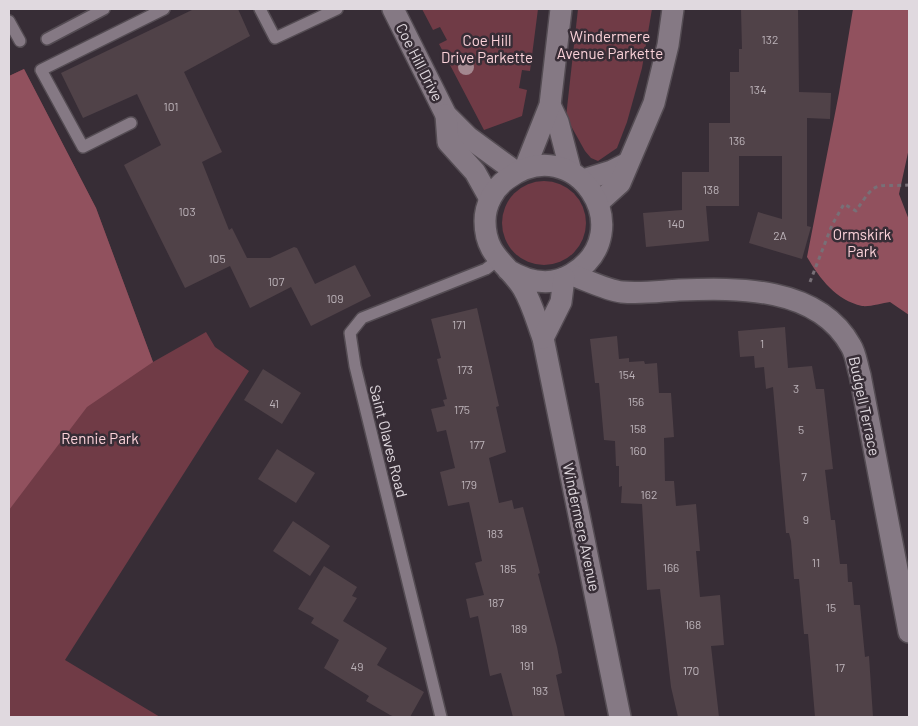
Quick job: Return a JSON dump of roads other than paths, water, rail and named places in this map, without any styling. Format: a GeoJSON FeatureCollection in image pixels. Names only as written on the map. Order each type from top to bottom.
{"type":"FeatureCollection","features":[{"type":"Feature","properties":{"kind":"street","name":"Coe Hill Drive"},"geometry":{"type":"LineString","coordinates":[[393,9],[446,115],[468,137],[520,170]]}},
{"type":"Feature","properties":{"kind":"street","name":"Windermere Avenue"},"geometry":{"type":"LineString","coordinates":[[561,9],[550,105],[520,170],[500,183],[490,200],[485,215],[485,231],[489,247],[523,289],[543,338],[620,717]]}},
{"type":"Feature","properties":{"kind":"street"},"geometry":{"type":"LineString","coordinates":[[503,265],[524,278],[541,282],[568,277],[584,266],[593,254],[601,232],[599,202],[620,183],[654,102],[668,45],[673,9]]}},
{"type":"Feature","properties":{"kind":"street","name":"Windermere Avenue"},"geometry":{"type":"LineString","coordinates":[[550,105],[577,176],[599,202]]}},
{"type":"Feature","properties":{"kind":"street","name":"Coe Hill Drive"},"geometry":{"type":"LineString","coordinates":[[446,115],[448,142],[476,172],[490,200]]}},
{"type":"Feature","properties":{"kind":"street"},"geometry":{"type":"LineString","coordinates":[[520,170],[542,165],[577,176],[612,172],[628,163]]}},
{"type":"Feature","properties":{"kind":"street"},"geometry":{"type":"LineString","coordinates":[[593,254],[612,288]]}},
{"type":"Feature","properties":{"kind":"street"},"geometry":{"type":"LineString","coordinates":[[543,338],[561,302],[568,277]]}},
{"type":"Feature","properties":{"kind":"street","name":"Budgell Terrace"},"geometry":{"type":"LineString","coordinates":[[568,277],[612,288],[620,292],[754,290],[778,295],[823,315],[842,332],[852,348],[860,375],[909,632]]}},
{"type":"Feature","properties":{"kind":"lane"},"geometry":{"type":"LineString","coordinates":[[47,40],[104,9]]}},
{"type":"Feature","properties":{"kind":"lane"},"geometry":{"type":"LineString","coordinates":[[131,123],[83,147],[41,70],[164,9]]}},
{"type":"Feature","properties":{"kind":"lane"},"geometry":{"type":"LineString","coordinates":[[260,9],[275,38],[337,9]]}},
{"type":"Feature","properties":{"kind":"lane"},"geometry":{"type":"LineString","coordinates":[[9,21],[20,41]]}},
{"type":"Feature","properties":{"kind":"lane","name":"Saint Olaves Road"},"geometry":{"type":"LineString","coordinates":[[441,717],[355,366],[350,333],[362,318],[486,269],[503,265]]}},
{"type":"Feature","properties":{"kind":"park label","name":"Windermere Avenue Parkette"},"geometry":{"type":"Point","coordinates":[610,44]}},
{"type":"Feature","properties":{"kind":"park label","name":"Coe Hill Drive Parkette"},"geometry":{"type":"Point","coordinates":[487,48]}},
{"type":"Feature","properties":{"kind":"park label","name":"Ormskirk Park"},"geometry":{"type":"Point","coordinates":[862,242]}},
{"type":"Feature","properties":{"kind":"park label","name":"Rennie Park"},"geometry":{"type":"Point","coordinates":[100,438]}}]}
